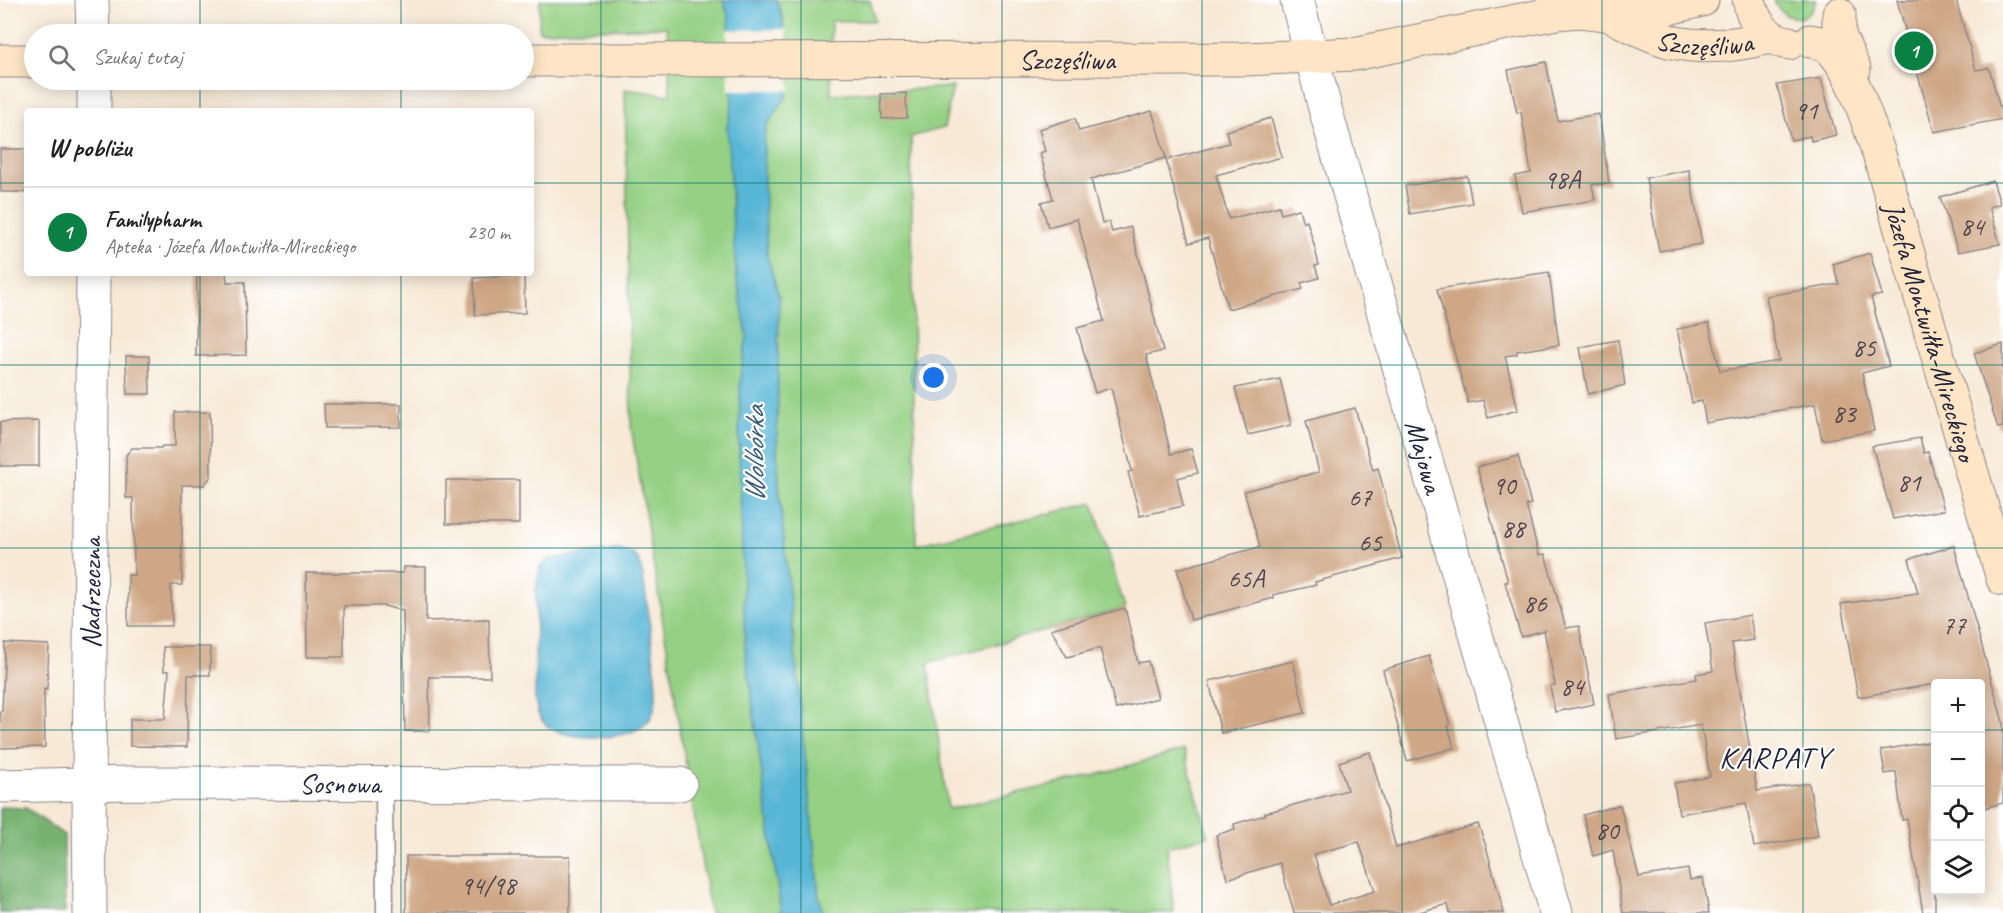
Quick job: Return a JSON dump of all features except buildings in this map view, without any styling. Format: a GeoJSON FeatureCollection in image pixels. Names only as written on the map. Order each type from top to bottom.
{"type":"FeatureCollection","features":[{"type":"Feature","properties":{"kind":"street"},"geometry":{"type":"LineString","coordinates":[[92,0],[93,24]]}},
{"type":"Feature","properties":{"kind":"street","name":"Majowa"},"geometry":{"type":"LineString","coordinates":[[1297,0],[1311,56],[1556,913]]}},
{"type":"Feature","properties":{"kind":"street","name":"Szczęśliwa"},"geometry":{"type":"LineString","coordinates":[[534,60],[1245,58],[1354,54],[1556,13],[1580,11],[1606,14],[1656,11],[1702,0]]}},
{"type":"Feature","properties":{"kind":"street"},"geometry":{"type":"LineString","coordinates":[[1749,0],[1751,13],[1770,37],[1796,44],[1810,41],[1827,31],[1841,7]]}},
{"type":"Feature","properties":{"kind":"street","name":"Józefa Montwiłła-Mireckiego"},"geometry":{"type":"LineString","coordinates":[[1841,7],[1839,34],[1868,105],[1878,154]]}},
{"type":"Feature","properties":{"kind":"street","name":"Szczęśliwa"},"geometry":{"type":"LineString","coordinates":[[1606,14],[1672,42],[1703,45],[1729,44],[1770,37]]}},
{"type":"Feature","properties":{"kind":"street","name":"Józefa Montwiłła-Mireckiego"},"geometry":{"type":"LineString","coordinates":[[1810,41],[1823,44],[1833,54],[1848,74],[1862,107],[1878,154],[2003,579]]}},
{"type":"Feature","properties":{"kind":"street"},"geometry":{"type":"LineString","coordinates":[[0,61],[24,61]]}},
{"type":"Feature","properties":{"kind":"street"},"geometry":{"type":"LineString","coordinates":[[94,90],[94,108]]}},
{"type":"Feature","properties":{"kind":"street","name":"Nadrzeczna"},"geometry":{"type":"LineString","coordinates":[[90,913],[93,276]]}},
{"type":"Feature","properties":{"kind":"street","name":"Sosnowa"},"geometry":{"type":"LineString","coordinates":[[0,786],[384,783],[680,784]]}},
{"type":"Feature","properties":{"kind":"lane"},"geometry":{"type":"LineString","coordinates":[[384,783],[385,913]]}},
{"type":"Feature","properties":{"kind":"green space"},"geometry":{"type":"Polygon","coordinates":[[[540,0],[870,0],[875,21],[831,21],[831,94],[953,87],[944,128],[911,137],[916,545],[1093,503],[1125,608],[928,663],[948,809],[1096,775],[1184,750],[1208,836],[1167,847],[1174,913],[710,913],[631,426],[625,89],[670,95],[667,27],[539,31],[540,0]]]}},
{"type":"Feature","properties":{"kind":"green space"},"geometry":{"type":"Polygon","coordinates":[[[1774,0],[1816,0],[1808,14],[1796,18],[1783,13],[1774,0]]]}},
{"type":"Feature","properties":{"kind":"green space"},"geometry":{"type":"Polygon","coordinates":[[[0,807],[26,808],[64,835],[65,913],[0,913],[0,807]]]}},
{"type":"Feature","properties":{"kind":"water","name":"Wolbórka"},"geometry":{"type":"Polygon","coordinates":[[[723,0],[776,0],[783,19],[787,96],[767,125],[764,139],[767,255],[779,297],[777,447],[780,498],[819,897],[823,913],[781,913],[745,649],[739,446],[740,378],[747,336],[736,273],[727,127],[732,106],[729,18],[723,0]]]}},
{"type":"Feature","properties":{"kind":"water"},"geometry":{"type":"Polygon","coordinates":[[[618,549],[634,555],[641,567],[654,668],[656,695],[653,712],[644,726],[618,735],[584,737],[555,731],[541,720],[535,700],[536,590],[540,567],[548,559],[618,549]]]}},
{"type":"Feature","properties":{"kind":"pier"},"geometry":{"type":"Polygon","coordinates":[[[786,29],[790,90],[729,90],[727,30],[786,29]]]}},
{"type":"Feature","properties":{"kind":"place","name":"Familypharm"},"geometry":{"type":"Point","coordinates":[1914,51]}},
{"type":"Feature","properties":{"kind":"district","name":"KARPATY"},"geometry":{"type":"Point","coordinates":[1775,757]}}]}
